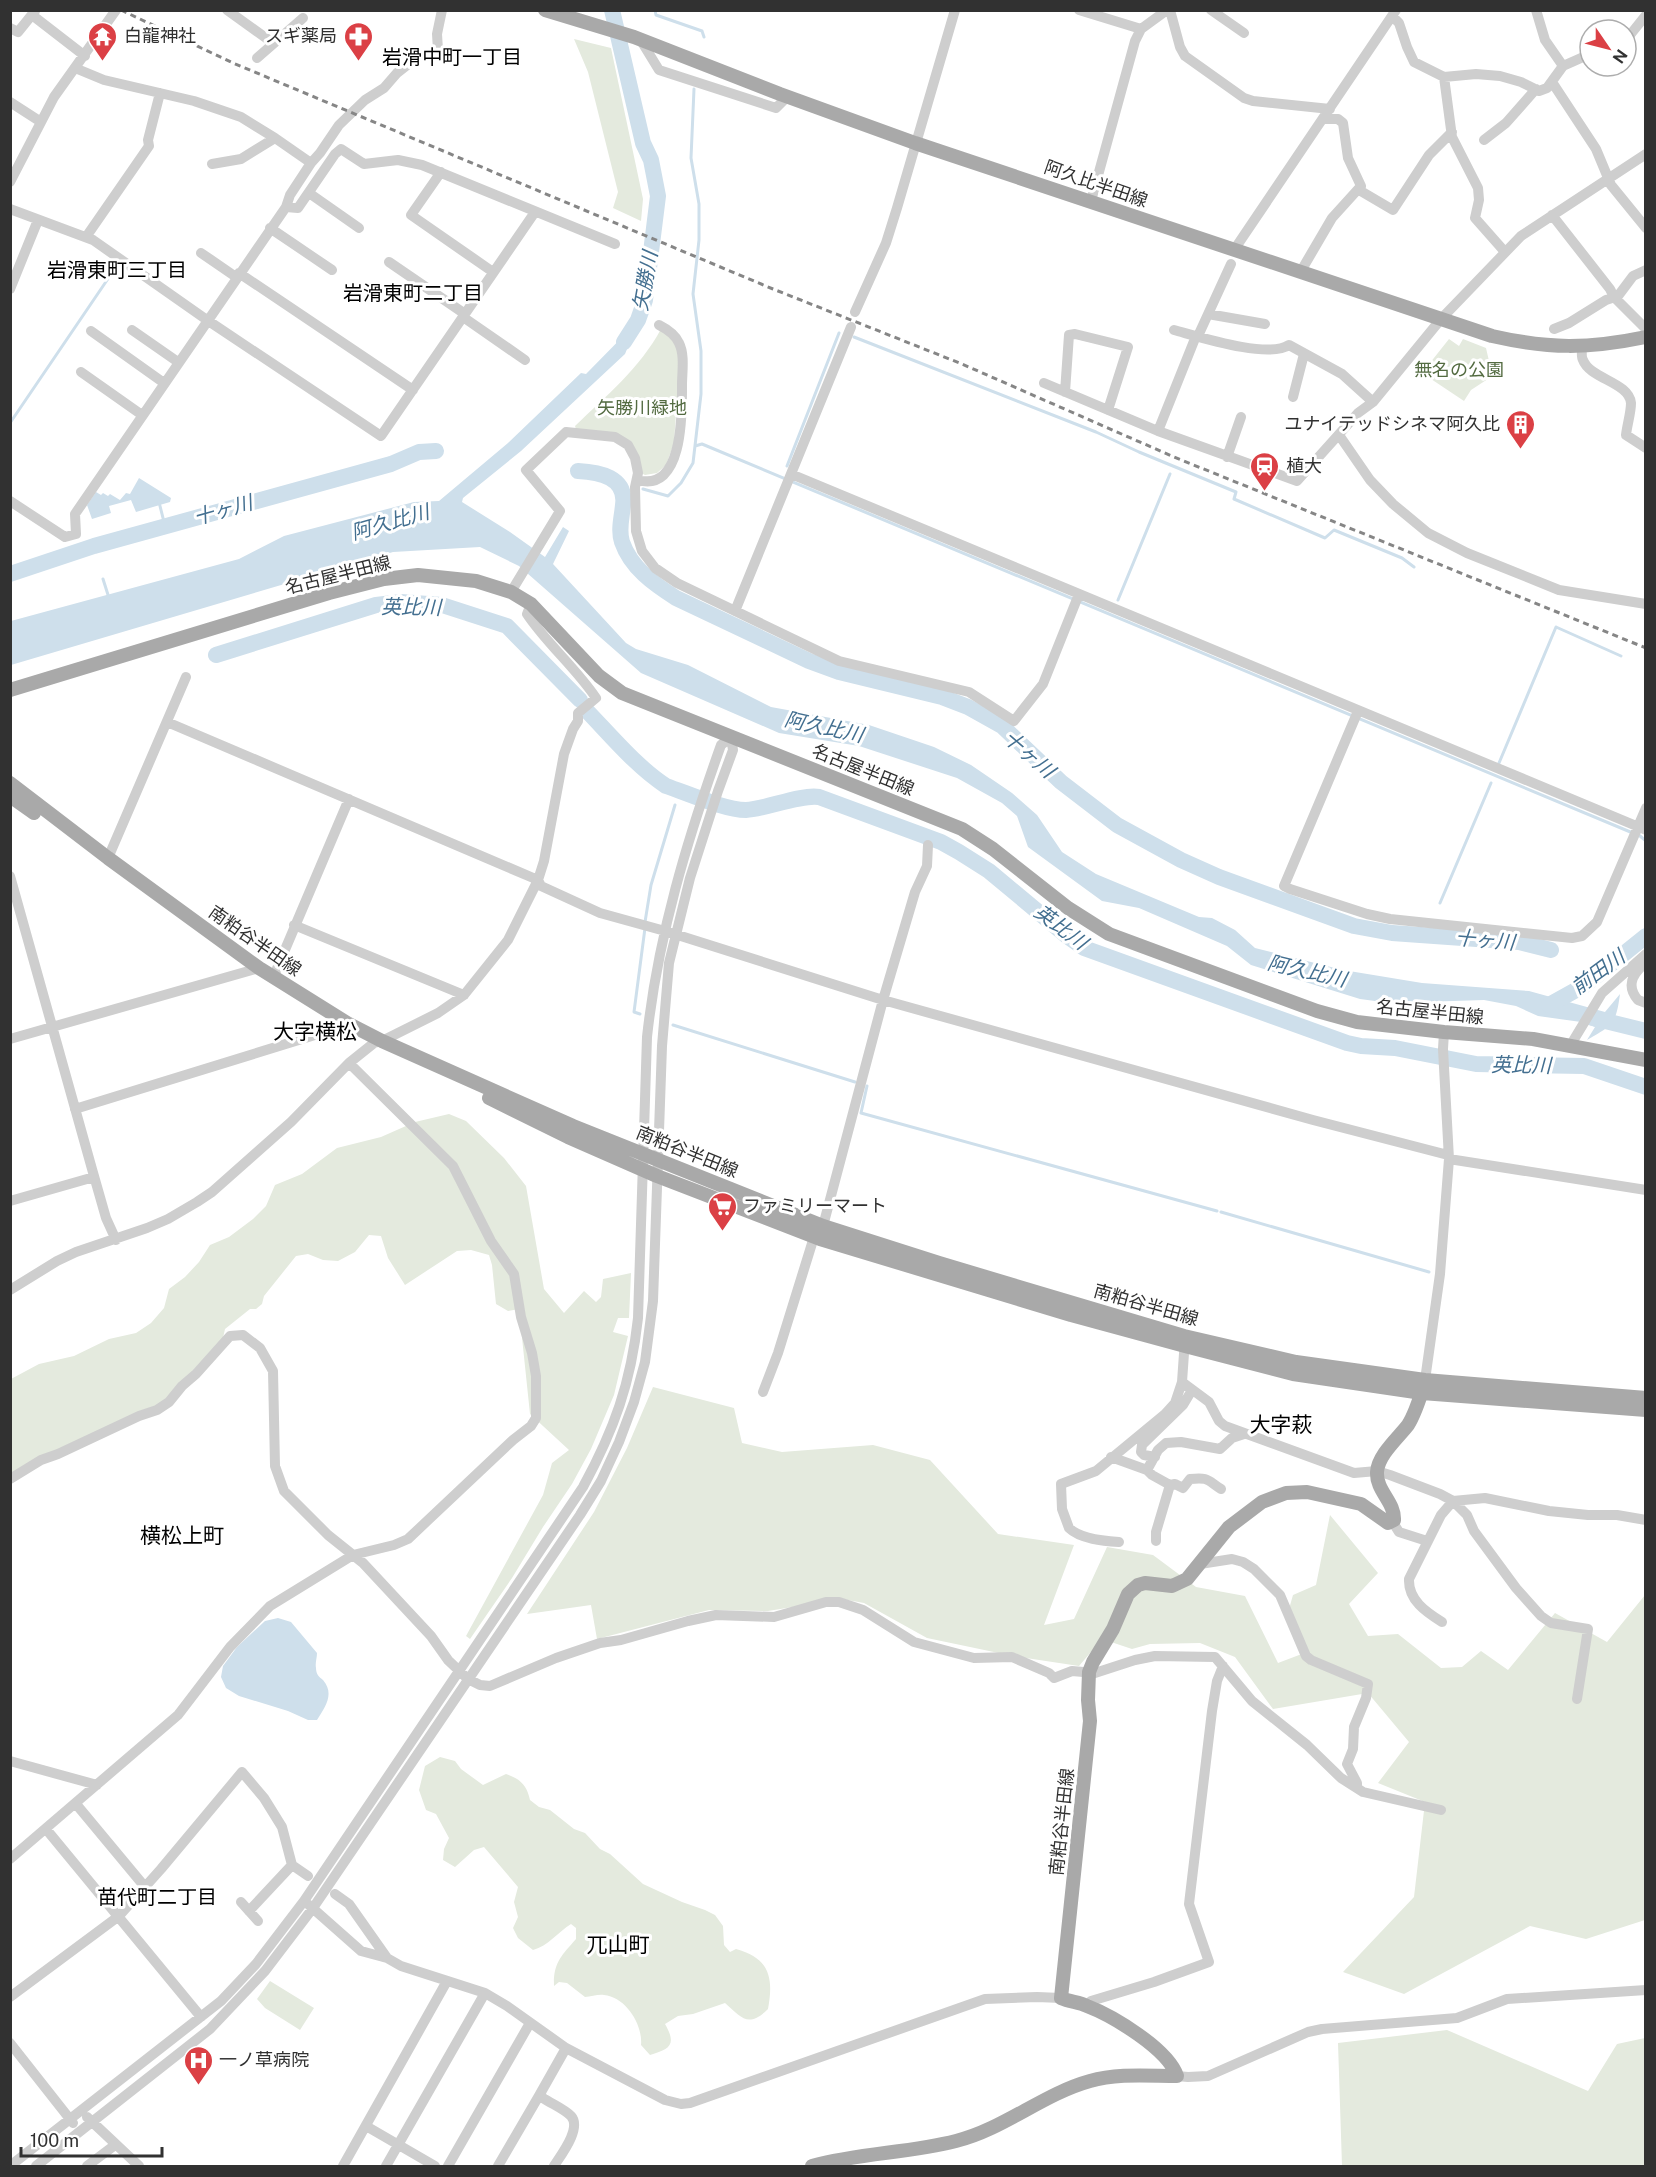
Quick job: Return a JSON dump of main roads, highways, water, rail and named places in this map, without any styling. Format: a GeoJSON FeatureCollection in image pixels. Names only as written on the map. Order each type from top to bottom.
{"type":"FeatureCollection","features":[{"type":"Feature","properties":{"kind":"main road","name":"阿久比半田線"},"geometry":{"type":"LineString","coordinates":[[545,10],[583,16],[599,26],[637,38],[787,97],[915,143],[1091,201],[1233,257],[1301,272],[1491,336],[1544,346],[1582,346],[1646,337]]}},
{"type":"Feature","properties":{"kind":"main road","name":"名古屋半田線"},"geometry":{"type":"LineString","coordinates":[[10,690],[318,596],[384,579],[418,575],[476,580],[511,592],[531,604],[599,676],[622,693],[962,829],[993,849],[1084,920],[1125,941],[1327,1014],[1357,1022],[1533,1039],[1646,1060]]}},
{"type":"Feature","properties":{"kind":"main road","name":"南粕谷半田線"},"geometry":{"type":"LineString","coordinates":[[10,783],[255,969],[378,1042],[818,1231]]}},
{"type":"Feature","properties":{"kind":"main road","name":"南粕谷半田線"},"geometry":{"type":"LineString","coordinates":[[10,796],[255,969],[344,1026],[568,1137],[657,1176],[818,1231],[930,1260],[1185,1341],[1423,1387],[1646,1410]]}},
{"type":"Feature","properties":{"kind":"main road","name":"南粕谷半田線"},"geometry":{"type":"LineString","coordinates":[[1423,1387],[1646,1398]]}},
{"type":"Feature","properties":{"kind":"main road","name":"南粕谷半田線"},"geometry":{"type":"LineString","coordinates":[[812,2166],[956,2141],[987,2131],[1058,2093],[1089,2081],[1104,2078],[1177,2076],[1174,2066],[1155,2046],[1088,2006],[1068,2002],[1061,1998],[1090,1721],[1089,1672],[1113,1629],[1122,1604],[1133,1588],[1145,1583],[1172,1586],[1187,1580],[1229,1527],[1262,1502],[1286,1492],[1307,1492],[1361,1504],[1388,1523],[1394,1520],[1394,1512],[1380,1490],[1377,1472],[1388,1448],[1409,1423],[1423,1387]]}},
{"type":"Feature","properties":{"kind":"water"},"geometry":{"type":"Polygon","coordinates":[[[639,320],[625,354],[521,451],[463,498],[462,502],[545,557],[563,527],[569,531],[553,564],[626,643],[636,649],[688,665],[771,707],[869,725],[934,747],[971,765],[1012,793],[1037,815],[1062,852],[1096,874],[1199,917],[1212,918],[1235,930],[1255,948],[1343,970],[1422,983],[1529,991],[1605,1012],[1620,994],[1617,1012],[1612,1023],[1587,1040],[1595,1027],[1581,1022],[1538,1016],[1516,1006],[1484,1000],[1390,1003],[1360,999],[1251,965],[1227,946],[1139,908],[1102,901],[1028,847],[1017,816],[1002,803],[957,778],[859,746],[779,733],[641,673],[519,566],[480,547],[393,552],[11,665],[11,621],[239,559],[284,536],[414,502],[439,501],[508,443],[581,373],[586,374],[639,320]]]}},
{"type":"Feature","properties":{"kind":"water"},"geometry":{"type":"Polygon","coordinates":[[[139,478],[171,498],[170,502],[136,512],[131,500],[109,506],[111,513],[92,519],[87,505],[96,492],[108,496],[110,494],[120,500],[126,493],[130,494],[139,478]]]}},
{"type":"Feature","properties":{"kind":"water"},"geometry":{"type":"Polygon","coordinates":[[[278,1618],[291,1622],[317,1653],[317,1672],[327,1685],[328,1700],[317,1720],[308,1720],[288,1711],[239,1696],[226,1688],[221,1677],[223,1666],[237,1647],[265,1621],[278,1618]]]}},
{"type":"Feature","properties":{"kind":"waterway","name":"矢勝川"},"geometry":{"type":"LineString","coordinates":[[612,10],[643,143],[651,160],[658,196],[645,300],[638,320],[624,342]]}},
{"type":"Feature","properties":{"kind":"waterway"},"geometry":{"type":"LineString","coordinates":[[655,10],[656,15],[702,31],[704,37]]}},
{"type":"Feature","properties":{"kind":"waterway"},"geometry":{"type":"LineString","coordinates":[[643,489],[668,496],[681,483],[693,463],[701,394],[701,351],[693,294],[699,240],[699,204],[691,158],[694,89]]}},
{"type":"Feature","properties":{"kind":"waterway"},"geometry":{"type":"LineString","coordinates":[[10,423],[118,264]]}},
{"type":"Feature","properties":{"kind":"waterway"},"geometry":{"type":"LineString","coordinates":[[787,466],[839,333]]}},
{"type":"Feature","properties":{"kind":"waterway"},"geometry":{"type":"LineString","coordinates":[[854,337],[1096,432],[1236,492],[1234,499],[1325,538],[1334,530],[1402,558],[1414,567]]}},
{"type":"Feature","properties":{"kind":"waterway"},"geometry":{"type":"LineString","coordinates":[[695,446],[702,444],[1640,836],[1646,841]]}},
{"type":"Feature","properties":{"kind":"waterway","name":"十ヶ川"},"geometry":{"type":"LineString","coordinates":[[10,574],[94,546],[391,464],[419,452],[436,451]]}},
{"type":"Feature","properties":{"kind":"waterway","name":"十ヶ川"},"geometry":{"type":"LineString","coordinates":[[578,471],[603,475],[616,482],[621,488],[623,505],[620,533],[626,551],[644,574],[676,598],[809,661],[839,672],[942,697],[968,707],[1002,726],[1061,782],[1117,825],[1181,860],[1219,877],[1354,926],[1392,933],[1519,942],[1551,950]]}},
{"type":"Feature","properties":{"kind":"waterway"},"geometry":{"type":"LineString","coordinates":[[1118,600],[1170,474]]}},
{"type":"Feature","properties":{"kind":"waterway"},"geometry":{"type":"LineString","coordinates":[[159,502],[165,526]]}},
{"type":"Feature","properties":{"kind":"waterway"},"geometry":{"type":"LineString","coordinates":[[103,579],[109,598]]}},
{"type":"Feature","properties":{"kind":"waterway","name":"英比川"},"geometry":{"type":"LineString","coordinates":[[216,655],[376,605],[401,602],[442,605],[507,626],[580,700]]}},
{"type":"Feature","properties":{"kind":"waterway"},"geometry":{"type":"LineString","coordinates":[[1499,763],[1556,627],[1621,656]]}},
{"type":"Feature","properties":{"kind":"waterway","name":"英比川"},"geometry":{"type":"LineString","coordinates":[[588,712],[635,761],[666,786],[717,804],[746,810],[803,798],[819,797],[941,842],[989,871],[1084,948],[1347,1043],[1395,1048],[1476,1064],[1584,1066],[1646,1087]]}},
{"type":"Feature","properties":{"kind":"waterway"},"geometry":{"type":"LineString","coordinates":[[1440,903],[1491,783]]}},
{"type":"Feature","properties":{"kind":"waterway"},"geometry":{"type":"LineString","coordinates":[[645,922],[651,885],[675,805]]}},
{"type":"Feature","properties":{"kind":"waterway"},"geometry":{"type":"LineString","coordinates":[[640,1014],[634,1012],[645,928]]}},
{"type":"Feature","properties":{"kind":"waterway","name":"前田川"},"geometry":{"type":"LineString","coordinates":[[1549,1005],[1585,985],[1646,936]]}},
{"type":"Feature","properties":{"kind":"waterway","name":"阿久比川"},"geometry":{"type":"LineString","coordinates":[[1593,1018],[1646,1031]]}},
{"type":"Feature","properties":{"kind":"waterway"},"geometry":{"type":"LineString","coordinates":[[673,1025],[855,1082]]}},
{"type":"Feature","properties":{"kind":"waterway"},"geometry":{"type":"LineString","coordinates":[[867,1086],[861,1113],[1217,1211]]}},
{"type":"Feature","properties":{"kind":"waterway"},"geometry":{"type":"LineString","coordinates":[[1221,1212],[1429,1272]]}},
{"type":"Feature","properties":{"kind":"railway"},"geometry":{"type":"LineString","coordinates":[[121,10],[233,63],[773,289],[962,364],[1174,457],[1646,648]]}},
{"type":"Feature","properties":{"kind":"place","name":"白龍神社"},"geometry":{"type":"Point","coordinates":[103,62]}},
{"type":"Feature","properties":{"kind":"place","name":"スギ薬局"},"geometry":{"type":"Point","coordinates":[358,62]}},
{"type":"Feature","properties":{"kind":"place","name":"ユナイテッドシネマ阿久比"},"geometry":{"type":"Point","coordinates":[1521,450]}},
{"type":"Feature","properties":{"kind":"place","name":"植大"},"geometry":{"type":"Point","coordinates":[1265,492]}},
{"type":"Feature","properties":{"kind":"place","name":"ファミリーマート"},"geometry":{"type":"Point","coordinates":[722,1232]}},
{"type":"Feature","properties":{"kind":"place","name":"一ノ草病院"},"geometry":{"type":"Point","coordinates":[198,2086]}},
{"type":"Feature","properties":{"kind":"district","name":"岩滑中町一丁目"},"geometry":{"type":"Point","coordinates":[452,57]}},
{"type":"Feature","properties":{"kind":"district","name":"岩滑東町三丁目"},"geometry":{"type":"Point","coordinates":[117,270]}},
{"type":"Feature","properties":{"kind":"district","name":"岩滑東町二丁目"},"geometry":{"type":"Point","coordinates":[413,293]}},
{"type":"Feature","properties":{"kind":"district","name":"大字横松"},"geometry":{"type":"Point","coordinates":[315,1032]}},
{"type":"Feature","properties":{"kind":"district","name":"大字萩"},"geometry":{"type":"Point","coordinates":[1281,1425]}},
{"type":"Feature","properties":{"kind":"district","name":"横松上町"},"geometry":{"type":"Point","coordinates":[182,1536]}},
{"type":"Feature","properties":{"kind":"district","name":"苗代町二丁目"},"geometry":{"type":"Point","coordinates":[157,1897]}},
{"type":"Feature","properties":{"kind":"district","name":"兀山町"},"geometry":{"type":"Point","coordinates":[618,1945]}},
{"type":"Feature","properties":{"kind":"park label","name":"無名の公園"},"geometry":{"type":"Point","coordinates":[1459,370]}},
{"type":"Feature","properties":{"kind":"park label","name":"矢勝川緑地"},"geometry":{"type":"Point","coordinates":[642,408]}}]}
